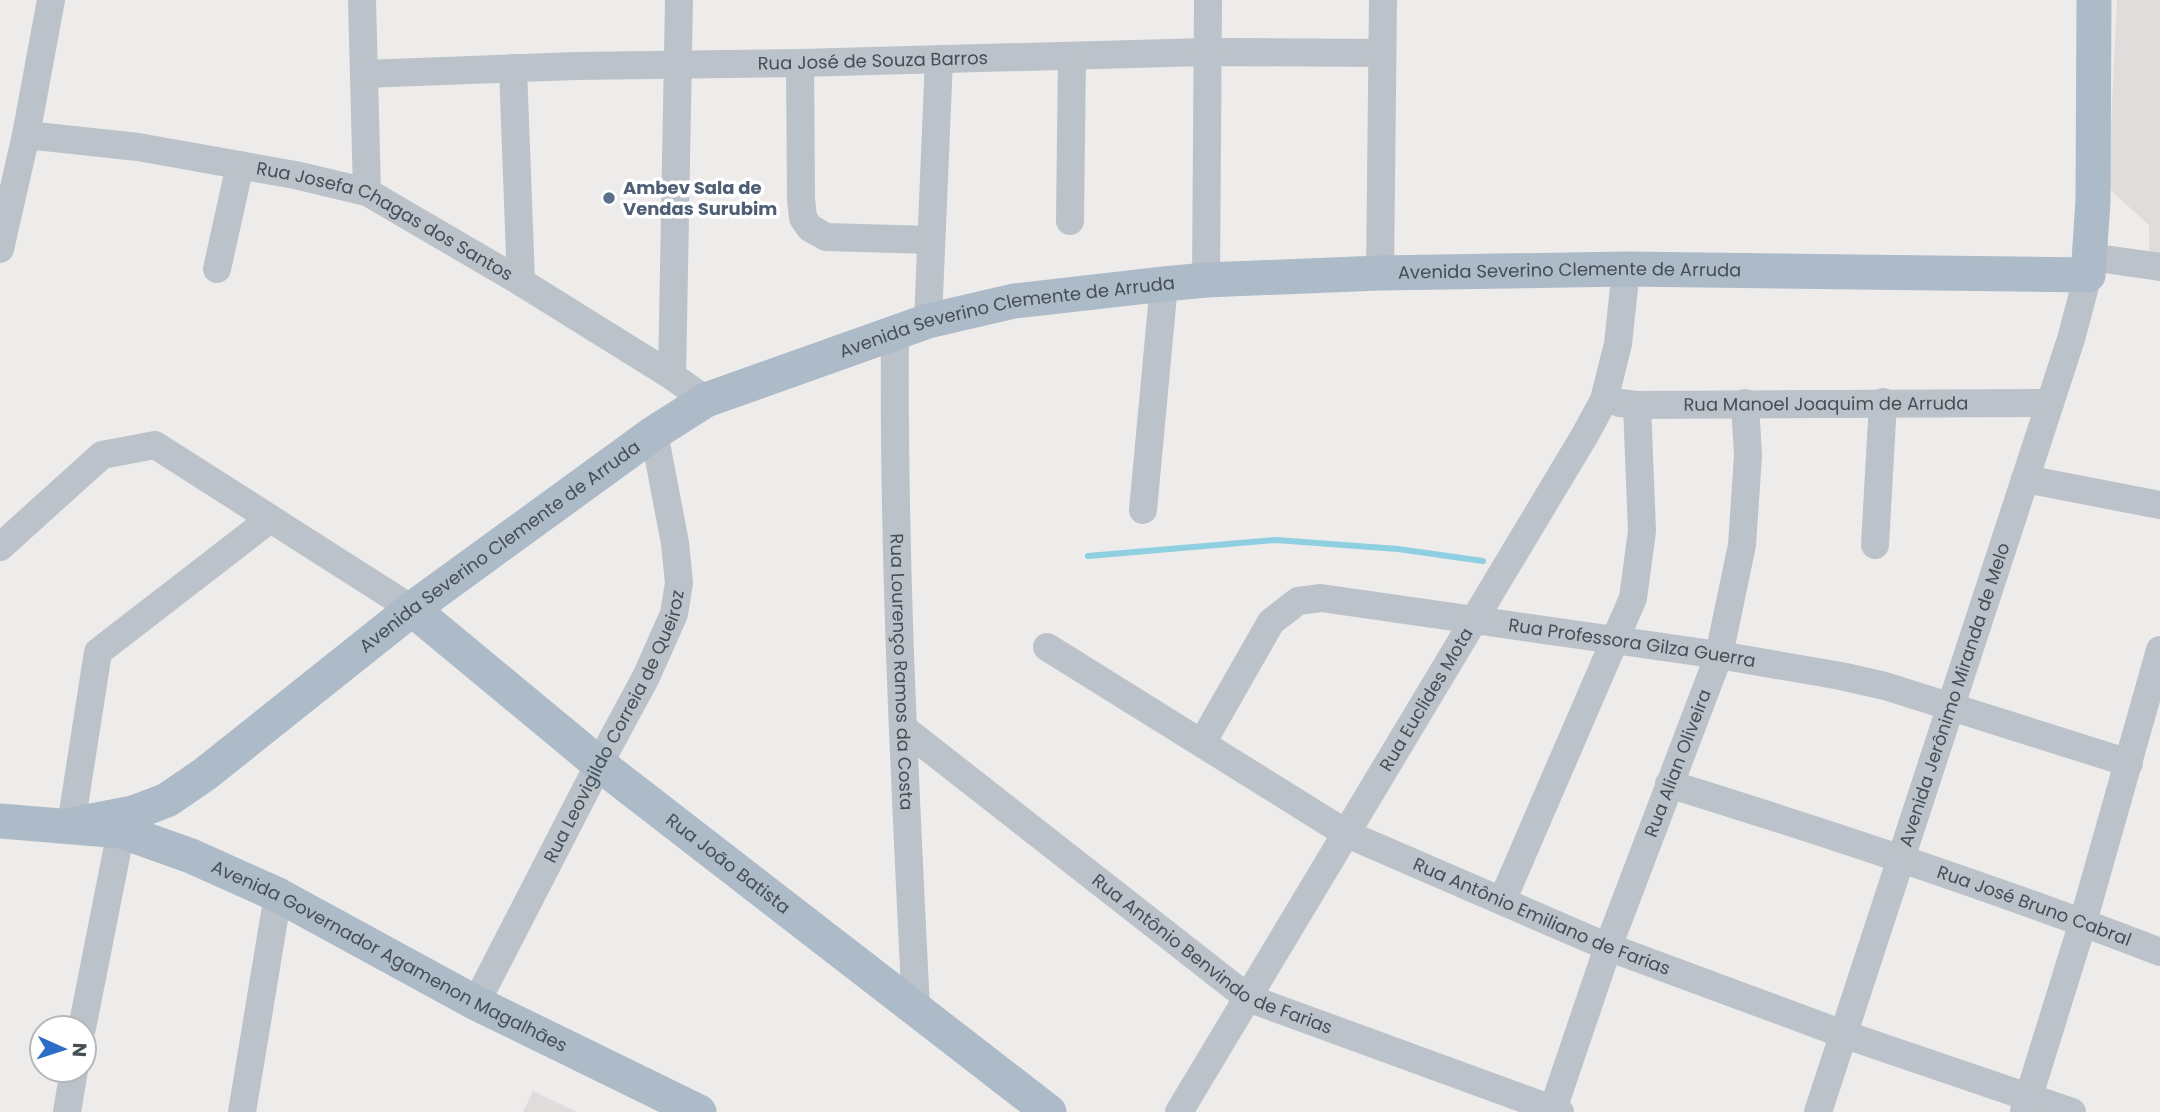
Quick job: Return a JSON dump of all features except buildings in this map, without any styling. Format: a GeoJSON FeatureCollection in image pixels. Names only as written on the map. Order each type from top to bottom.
{"type":"FeatureCollection","features":[{"type":"Feature","properties":{"kind":"main road"},"geometry":{"type":"LineString","coordinates":[[2089,266],[2093,201],[2094,0]]}},
{"type":"Feature","properties":{"kind":"main road","name":"Avenida Severino Clemente de Arruda"},"geometry":{"type":"LineString","coordinates":[[71,825],[133,813],[167,800],[238,749],[412,609],[654,433],[706,400],[928,321],[1014,301],[1206,280],[1380,273],[1626,269],[2089,266]]}},
{"type":"Feature","properties":{"kind":"main road","name":"Rua João Batista"},"geometry":{"type":"LineString","coordinates":[[412,609],[599,764],[1049,1112]]}},
{"type":"Feature","properties":{"kind":"main road"},"geometry":{"type":"LineString","coordinates":[[0,821],[71,825]]}},
{"type":"Feature","properties":{"kind":"main road","name":"Avenida Governador Agamenon Magalhães"},"geometry":{"type":"LineString","coordinates":[[71,825],[121,831],[191,856],[278,895],[476,1003],[699,1112]]}},
{"type":"Feature","properties":{"kind":"street"},"geometry":{"type":"LineString","coordinates":[[0,249],[26,135],[51,0]]}},
{"type":"Feature","properties":{"kind":"street"},"geometry":{"type":"LineString","coordinates":[[362,0],[367,192]]}},
{"type":"Feature","properties":{"kind":"street"},"geometry":{"type":"LineString","coordinates":[[672,376],[679,0]]}},
{"type":"Feature","properties":{"kind":"street"},"geometry":{"type":"LineString","coordinates":[[1206,280],[1208,0]]}},
{"type":"Feature","properties":{"kind":"street"},"geometry":{"type":"LineString","coordinates":[[1380,273],[1383,0]]}},
{"type":"Feature","properties":{"kind":"street","name":"Rua José de Souza Barros"},"geometry":{"type":"LineString","coordinates":[[364,74],[513,68],[1206,52],[1382,53]]}},
{"type":"Feature","properties":{"kind":"street"},"geometry":{"type":"LineString","coordinates":[[1070,221],[1072,55]]}},
{"type":"Feature","properties":{"kind":"street"},"geometry":{"type":"LineString","coordinates":[[928,321],[939,59]]}},
{"type":"Feature","properties":{"kind":"street"},"geometry":{"type":"LineString","coordinates":[[800,63],[801,199],[803,218],[810,228],[826,237],[931,240]]}},
{"type":"Feature","properties":{"kind":"street"},"geometry":{"type":"LineString","coordinates":[[513,68],[521,282]]}},
{"type":"Feature","properties":{"kind":"street","name":"Rua Josefa Chagas dos Santos"},"geometry":{"type":"LineString","coordinates":[[26,135],[138,147],[367,192],[521,282],[706,400]]}},
{"type":"Feature","properties":{"kind":"street"},"geometry":{"type":"LineString","coordinates":[[217,269],[240,165]]}},
{"type":"Feature","properties":{"kind":"street"},"geometry":{"type":"LineString","coordinates":[[2089,266],[2160,267]]}},
{"type":"Feature","properties":{"kind":"street","name":"Avenida Jerônimo Miranda de Melo"},"geometry":{"type":"LineString","coordinates":[[1818,1112],[2050,403],[2089,266]]}},
{"type":"Feature","properties":{"kind":"street","name":"Rua Euclides Mota"},"geometry":{"type":"LineString","coordinates":[[1179,1112],[1604,400],[1618,344],[1626,269]]}},
{"type":"Feature","properties":{"kind":"street"},"geometry":{"type":"LineString","coordinates":[[1143,510],[1164,285]]}},
{"type":"Feature","properties":{"kind":"street","name":"Rua Lourenço Ramos da Costa"},"geometry":{"type":"LineString","coordinates":[[895,332],[894,441],[903,728],[916,1009]]}},
{"type":"Feature","properties":{"kind":"street","name":"Rua Manoel Joaquim de Arruda"},"geometry":{"type":"LineString","coordinates":[[1604,400],[1637,405],[2050,403]]}},
{"type":"Feature","properties":{"kind":"street"},"geometry":{"type":"LineString","coordinates":[[1875,545],[1883,402]]}},
{"type":"Feature","properties":{"kind":"street","name":"Rua Alian Oliveira"},"geometry":{"type":"LineString","coordinates":[[1555,1111],[1608,947],[1719,655],[1742,545],[1748,480],[1745,403]]}},
{"type":"Feature","properties":{"kind":"street"},"geometry":{"type":"LineString","coordinates":[[1502,901],[1633,598],[1642,531],[1637,405]]}},
{"type":"Feature","properties":{"kind":"street","name":"Rua Leovigildo Correia de Queiroz"},"geometry":{"type":"LineString","coordinates":[[476,1003],[646,677],[674,614],[679,583],[675,543],[654,433]]}},
{"type":"Feature","properties":{"kind":"street"},"geometry":{"type":"LineString","coordinates":[[0,547],[102,455],[155,445],[412,609]]}},
{"type":"Feature","properties":{"kind":"street"},"geometry":{"type":"LineString","coordinates":[[2025,480],[2160,505]]}},
{"type":"Feature","properties":{"kind":"street"},"geometry":{"type":"LineString","coordinates":[[71,825],[99,652],[270,519]]}},
{"type":"Feature","properties":{"kind":"street","name":"Rua Professora Gilza Guerra"},"geometry":{"type":"LineString","coordinates":[[1202,743],[1271,622],[1298,601],[1321,598],[1719,655],[1885,685],[2129,763]]}},
{"type":"Feature","properties":{"kind":"street","name":"Rua Antônio Emiliano de Farias"},"geometry":{"type":"LineString","coordinates":[[1047,647],[1347,834],[1608,947],[2026,1104],[2072,1112]]}},
{"type":"Feature","properties":{"kind":"street"},"geometry":{"type":"LineString","coordinates":[[2026,1104],[2083,922],[2160,649]]}},
{"type":"Feature","properties":{"kind":"street","name":"Rua Antônio Benvindo de Farias"},"geometry":{"type":"LineString","coordinates":[[903,728],[1248,998],[1555,1111]]}},
{"type":"Feature","properties":{"kind":"street","name":"Rua José Bruno Cabral"},"geometry":{"type":"LineString","coordinates":[[1669,783],[1822,831],[2083,922],[2160,952]]}},
{"type":"Feature","properties":{"kind":"street"},"geometry":{"type":"LineString","coordinates":[[85,1014],[121,831]]}},
{"type":"Feature","properties":{"kind":"street"},"geometry":{"type":"LineString","coordinates":[[242,1112],[278,895]]}},
{"type":"Feature","properties":{"kind":"street"},"geometry":{"type":"LineString","coordinates":[[67,1112],[72,1084]]}},
{"type":"Feature","properties":{"kind":"shaded area"},"geometry":{"type":"Polygon","coordinates":[[[2117,0],[2160,0],[2160,256],[2149,254],[2149,225],[2108,188],[2117,0]]]}},
{"type":"Feature","properties":{"kind":"shaded area"},"geometry":{"type":"Polygon","coordinates":[[[533,1091],[577,1112],[523,1112],[533,1091]]]}},
{"type":"Feature","properties":{"kind":"waterway"},"geometry":{"type":"LineString","coordinates":[[1088,556],[1276,540],[1398,549],[1483,561]]}},
{"type":"Feature","properties":{"kind":"place","name":"Ambev Sala de Vendas Surubim"},"geometry":{"type":"Point","coordinates":[609,198]}}]}
